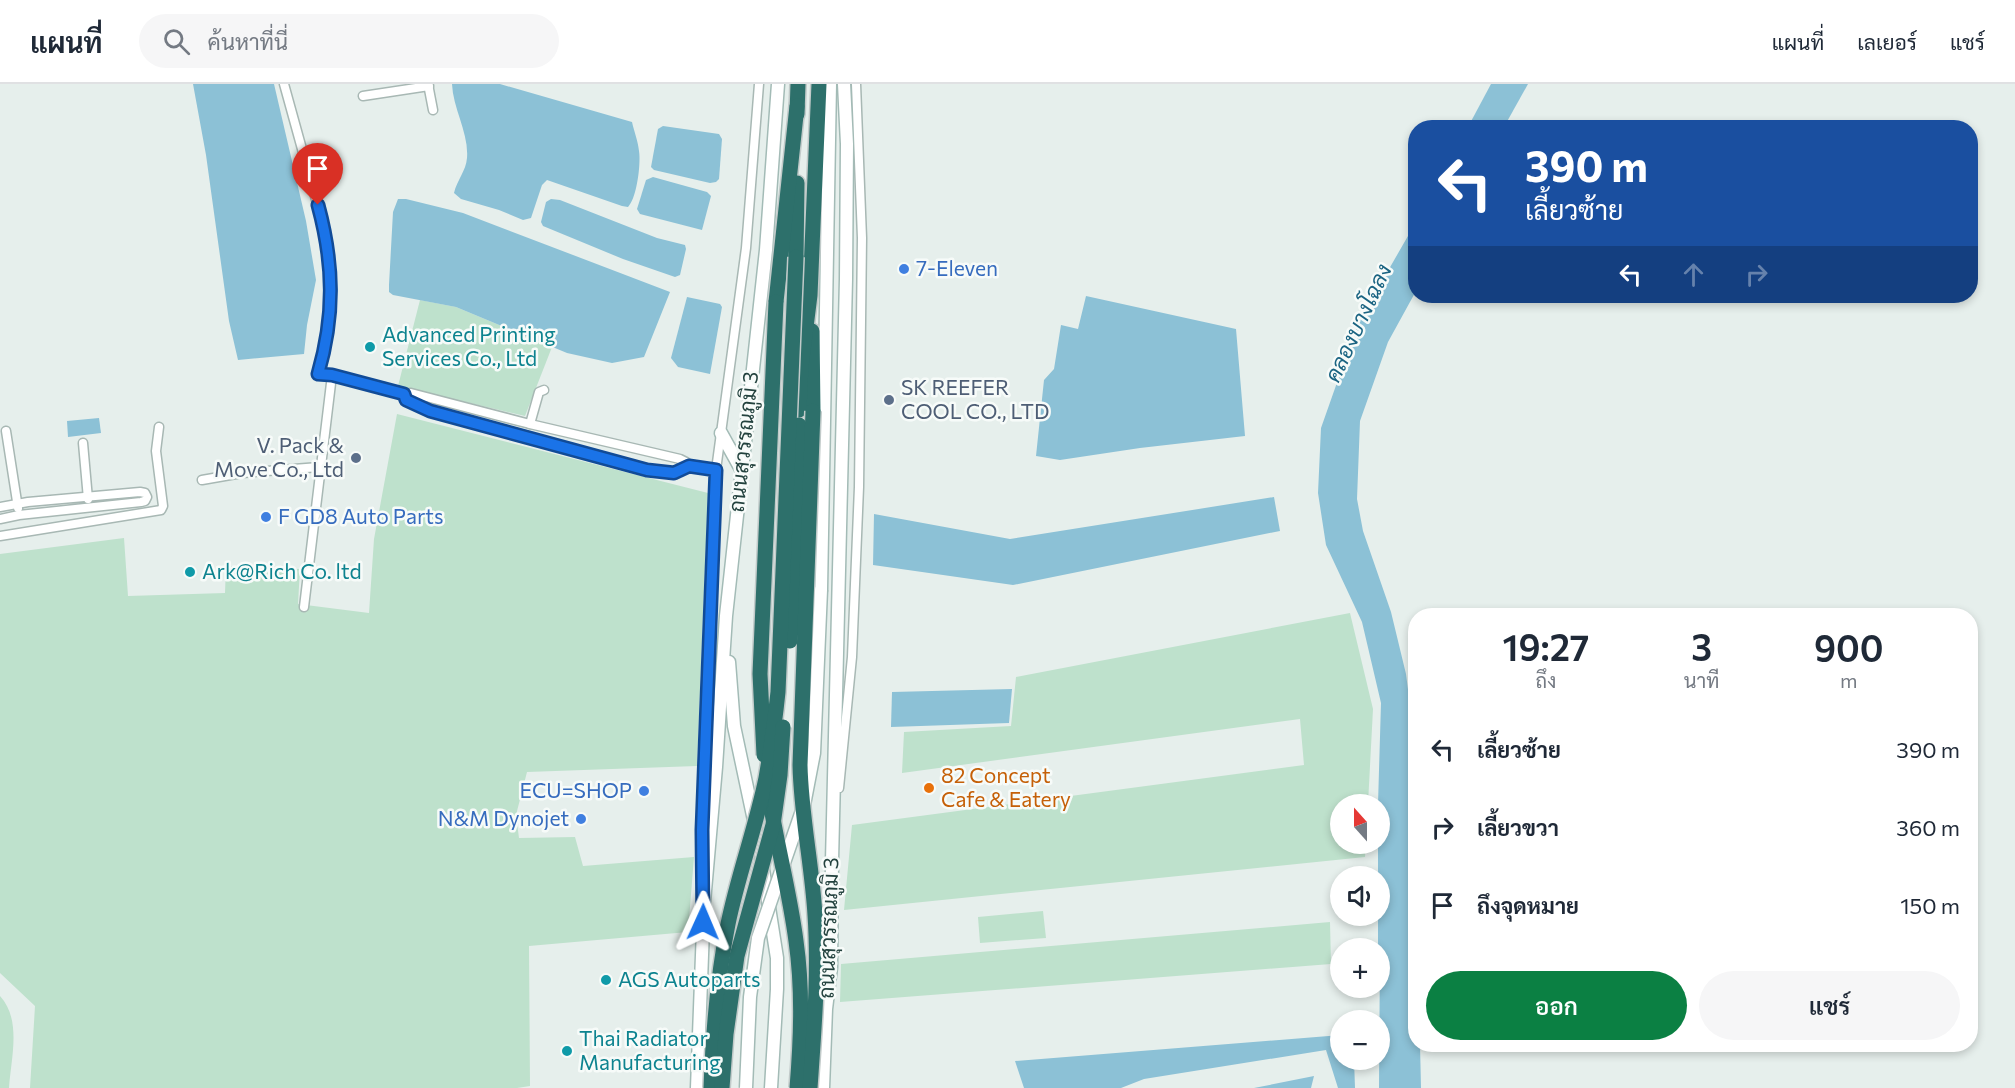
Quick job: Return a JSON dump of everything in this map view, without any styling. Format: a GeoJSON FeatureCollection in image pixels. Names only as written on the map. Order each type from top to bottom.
{"type":"FeatureCollection","features":[{"type":"Feature","properties":{"kind":"highway"},"geometry":{"type":"LineString","coordinates":[[711,1088],[715,1012],[723,952],[735,893],[765,779],[778,692],[796,257],[798,84]]}},
{"type":"Feature","properties":{"kind":"highway"},"geometry":{"type":"LineString","coordinates":[[722,1088],[726,1034],[737,956],[773,825],[779,783],[797,546],[801,367],[810,295],[819,84]]}},
{"type":"Feature","properties":{"kind":"highway"},"geometry":{"type":"LineString","coordinates":[[797,106],[776,302],[760,674],[762,736],[768,786],[789,898],[800,979],[801,1014],[797,1088]]}},
{"type":"Feature","properties":{"kind":"highway"},"geometry":{"type":"LineString","coordinates":[[810,295],[814,358],[813,411],[800,765],[800,795],[815,912],[817,950],[810,1088]]}},
{"type":"Feature","properties":{"kind":"main road","name":"ถนนสุวรรณภูมิ 3"},"geometry":{"type":"LineString","coordinates":[[697,1088],[704,902],[726,616],[766,249],[778,84]]}},
{"type":"Feature","properties":{"kind":"main road"},"geometry":{"type":"LineString","coordinates":[[746,1088],[750,997],[758,938],[804,805],[814,753],[821,590],[830,84]]}},
{"type":"Feature","properties":{"kind":"main road","name":"ถนนสุวรรณภูมิ 3"},"geometry":{"type":"LineString","coordinates":[[823,1088],[826,1009],[831,967],[846,279],[847,144],[844,84]]}},
{"type":"Feature","properties":{"kind":"main road"},"geometry":{"type":"LineString","coordinates":[[721,433],[741,469]]}},
{"type":"Feature","properties":{"kind":"main road"},"geometry":{"type":"LineString","coordinates":[[726,616],[734,726],[759,844],[777,958],[771,1088]]}},
{"type":"Feature","properties":{"kind":"street"},"geometry":{"type":"LineString","coordinates":[[284,84],[323,225],[331,283],[330,314],[318,374],[332,375],[404,394],[411,393],[680,459],[689,466],[716,470]]}},
{"type":"Feature","properties":{"kind":"street"},"geometry":{"type":"LineString","coordinates":[[704,902],[702,823],[716,470],[746,248],[759,84]]}},
{"type":"Feature","properties":{"kind":"street"},"geometry":{"type":"LineString","coordinates":[[832,861],[852,657],[859,487],[862,238],[856,84]]}},
{"type":"Feature","properties":{"kind":"street"},"geometry":{"type":"LineString","coordinates":[[363,96],[428,85],[434,110]]}},
{"type":"Feature","properties":{"kind":"street"},"geometry":{"type":"LineString","coordinates":[[304,607],[332,375]]}},
{"type":"Feature","properties":{"kind":"street"},"geometry":{"type":"LineString","coordinates":[[530,424],[540,391],[544,390]]}},
{"type":"Feature","properties":{"kind":"street"},"geometry":{"type":"LineString","coordinates":[[404,394],[406,400],[430,411],[647,470],[674,473],[689,466]]}},
{"type":"Feature","properties":{"kind":"street"},"geometry":{"type":"LineString","coordinates":[[0,536],[160,510],[163,506],[156,451],[159,427]]}},
{"type":"Feature","properties":{"kind":"street"},"geometry":{"type":"LineString","coordinates":[[6,431],[19,515]]}},
{"type":"Feature","properties":{"kind":"street"},"geometry":{"type":"LineString","coordinates":[[83,443],[89,508]]}},
{"type":"Feature","properties":{"kind":"street"},"geometry":{"type":"LineString","coordinates":[[201,480],[242,473],[320,467]]}},
{"type":"Feature","properties":{"kind":"street"},"geometry":{"type":"LineString","coordinates":[[0,507],[142,492],[147,497],[141,502],[0,519]]}},
{"type":"Feature","properties":{"kind":"green space"},"geometry":{"type":"Polygon","coordinates":[[[420,300],[456,307],[552,347],[525,416],[398,386],[420,300]]]}},
{"type":"Feature","properties":{"kind":"green space"},"geometry":{"type":"Polygon","coordinates":[[[397,414],[708,493],[697,766],[527,772],[516,815],[519,838],[575,837],[583,866],[694,857],[688,932],[529,946],[530,1086],[517,1088],[30,1088],[35,1006],[0,973],[0,554],[124,538],[128,596],[225,593],[226,566],[300,569],[298,604],[369,613],[374,539],[397,414]]]}},
{"type":"Feature","properties":{"kind":"green space"},"geometry":{"type":"Polygon","coordinates":[[[1350,613],[1373,709],[1369,794],[1330,794],[1330,854],[1365,854],[1365,857],[844,910],[852,825],[1304,765],[1300,719],[902,773],[904,732],[1011,726],[1016,677],[1350,613]]]}},
{"type":"Feature","properties":{"kind":"green space"},"geometry":{"type":"Polygon","coordinates":[[[1043,911],[1046,938],[980,943],[978,917],[1043,911]]]}},
{"type":"Feature","properties":{"kind":"green space"},"geometry":{"type":"Polygon","coordinates":[[[1330,922],[1330,964],[840,1002],[841,964],[1330,922]]]}},
{"type":"Feature","properties":{"kind":"green space"},"geometry":{"type":"Polygon","coordinates":[[[0,996],[7,1006],[13,1028],[9,1088],[0,1088],[0,996]]]}},
{"type":"Feature","properties":{"kind":"water"},"geometry":{"type":"Polygon","coordinates":[[[193,84],[274,84],[306,221],[316,280],[304,354],[238,360],[229,321],[206,155],[193,84]]]}},
{"type":"Feature","properties":{"kind":"water"},"geometry":{"type":"Polygon","coordinates":[[[452,84],[500,84],[632,122],[638,144],[639,172],[631,203],[628,207],[622,206],[547,180],[542,185],[531,218],[523,220],[461,199],[454,193],[466,163],[467,149],[452,84]]]}},
{"type":"Feature","properties":{"kind":"water"},"geometry":{"type":"Polygon","coordinates":[[[1491,84],[1528,84],[1508,120],[1472,120],[1491,84]]]}},
{"type":"Feature","properties":{"kind":"water"},"geometry":{"type":"Polygon","coordinates":[[[663,126],[719,134],[722,139],[719,179],[716,182],[710,183],[654,170],[651,167],[658,129],[663,126]]]}},
{"type":"Feature","properties":{"kind":"water"},"geometry":{"type":"Polygon","coordinates":[[[653,177],[707,192],[711,196],[702,230],[640,214],[637,209],[646,180],[653,177]]]}},
{"type":"Feature","properties":{"kind":"water"},"geometry":{"type":"Polygon","coordinates":[[[398,199],[463,213],[670,292],[644,357],[612,363],[567,353],[456,307],[393,295],[389,292],[389,285],[393,212],[398,199]]]}},
{"type":"Feature","properties":{"kind":"water"},"geometry":{"type":"Polygon","coordinates":[[[551,199],[560,200],[657,238],[685,245],[680,275],[675,277],[623,259],[543,226],[541,222],[546,202],[551,199]]]}},
{"type":"Feature","properties":{"kind":"water","name":"คลองบางโฉลง"},"geometry":{"type":"Polygon","coordinates":[[[1408,236],[1409,303],[1388,342],[1360,421],[1357,499],[1363,531],[1391,612],[1408,689],[1408,1052],[1420,1052],[1421,1088],[1379,1088],[1379,1070],[1390,1070],[1390,1010],[1380,1010],[1380,998],[1390,998],[1390,938],[1378,938],[1378,926],[1390,926],[1390,866],[1378,866],[1378,854],[1390,854],[1390,794],[1378,794],[1381,703],[1362,622],[1326,545],[1318,493],[1321,428],[1358,323],[1408,236]]]}},
{"type":"Feature","properties":{"kind":"water"},"geometry":{"type":"Polygon","coordinates":[[[1086,296],[1236,329],[1245,436],[1060,460],[1036,456],[1044,380],[1054,369],[1061,325],[1078,329],[1086,296]]]}},
{"type":"Feature","properties":{"kind":"water"},"geometry":{"type":"Polygon","coordinates":[[[687,297],[720,304],[722,307],[710,374],[678,367],[671,358],[687,297]]]}},
{"type":"Feature","properties":{"kind":"water"},"geometry":{"type":"Polygon","coordinates":[[[99,418],[101,433],[68,437],[67,421],[99,418]]]}},
{"type":"Feature","properties":{"kind":"water"},"geometry":{"type":"Polygon","coordinates":[[[1274,497],[1280,531],[1013,585],[873,565],[874,514],[1010,539],[1274,497]]]}},
{"type":"Feature","properties":{"kind":"water"},"geometry":{"type":"Polygon","coordinates":[[[1012,689],[1009,723],[891,727],[892,692],[1012,689]]]}},
{"type":"Feature","properties":{"kind":"water"},"geometry":{"type":"Polygon","coordinates":[[[1330,1036],[1330,1063],[1326,1050],[1144,1079],[1121,1088],[1024,1088],[1015,1061],[1330,1036]]]}},
{"type":"Feature","properties":{"kind":"water"},"geometry":{"type":"Polygon","coordinates":[[[1332,1070],[1354,1070],[1355,1088],[1338,1088],[1332,1070]]]}},
{"type":"Feature","properties":{"kind":"water"},"geometry":{"type":"Polygon","coordinates":[[[1314,1076],[1311,1088],[1254,1088],[1314,1076]]]}},
{"type":"Feature","properties":{"kind":"place","name":"7-Eleven"},"geometry":{"type":"Point","coordinates":[904,269]}},
{"type":"Feature","properties":{"kind":"place","name":"Advanced Printing Services Co., Ltd"},"geometry":{"type":"Point","coordinates":[370,347]}},
{"type":"Feature","properties":{"kind":"place","name":"SK REEFER COOL CO., LTD"},"geometry":{"type":"Point","coordinates":[889,400]}},
{"type":"Feature","properties":{"kind":"place","name":"V. Pack & Move Co., Ltd"},"geometry":{"type":"Point","coordinates":[356,458]}},
{"type":"Feature","properties":{"kind":"place","name":"F GD8 Auto Parts"},"geometry":{"type":"Point","coordinates":[266,517]}},
{"type":"Feature","properties":{"kind":"place","name":"Ark@Rich Co. ltd"},"geometry":{"type":"Point","coordinates":[190,572]}},
{"type":"Feature","properties":{"kind":"place","name":"82 Concept Cafe & Eatery"},"geometry":{"type":"Point","coordinates":[929,788]}},
{"type":"Feature","properties":{"kind":"place","name":"ECU=SHOP"},"geometry":{"type":"Point","coordinates":[644,791]}},
{"type":"Feature","properties":{"kind":"place","name":"N&M Dynojet"},"geometry":{"type":"Point","coordinates":[581,819]}},
{"type":"Feature","properties":{"kind":"place","name":"AGS Autoparts"},"geometry":{"type":"Point","coordinates":[606,980]}},
{"type":"Feature","properties":{"kind":"place","name":"Thai Radiator Manufacturing"},"geometry":{"type":"Point","coordinates":[567,1051]}},
{"type":"Feature","properties":{"kind":"route"},"geometry":{"type":"LineString","coordinates":[[318,205],[331,283],[330,314],[318,374],[332,375],[404,394],[406,400],[430,411],[647,470],[674,473],[689,466],[716,470],[702,830],[703,922]]}}]}
